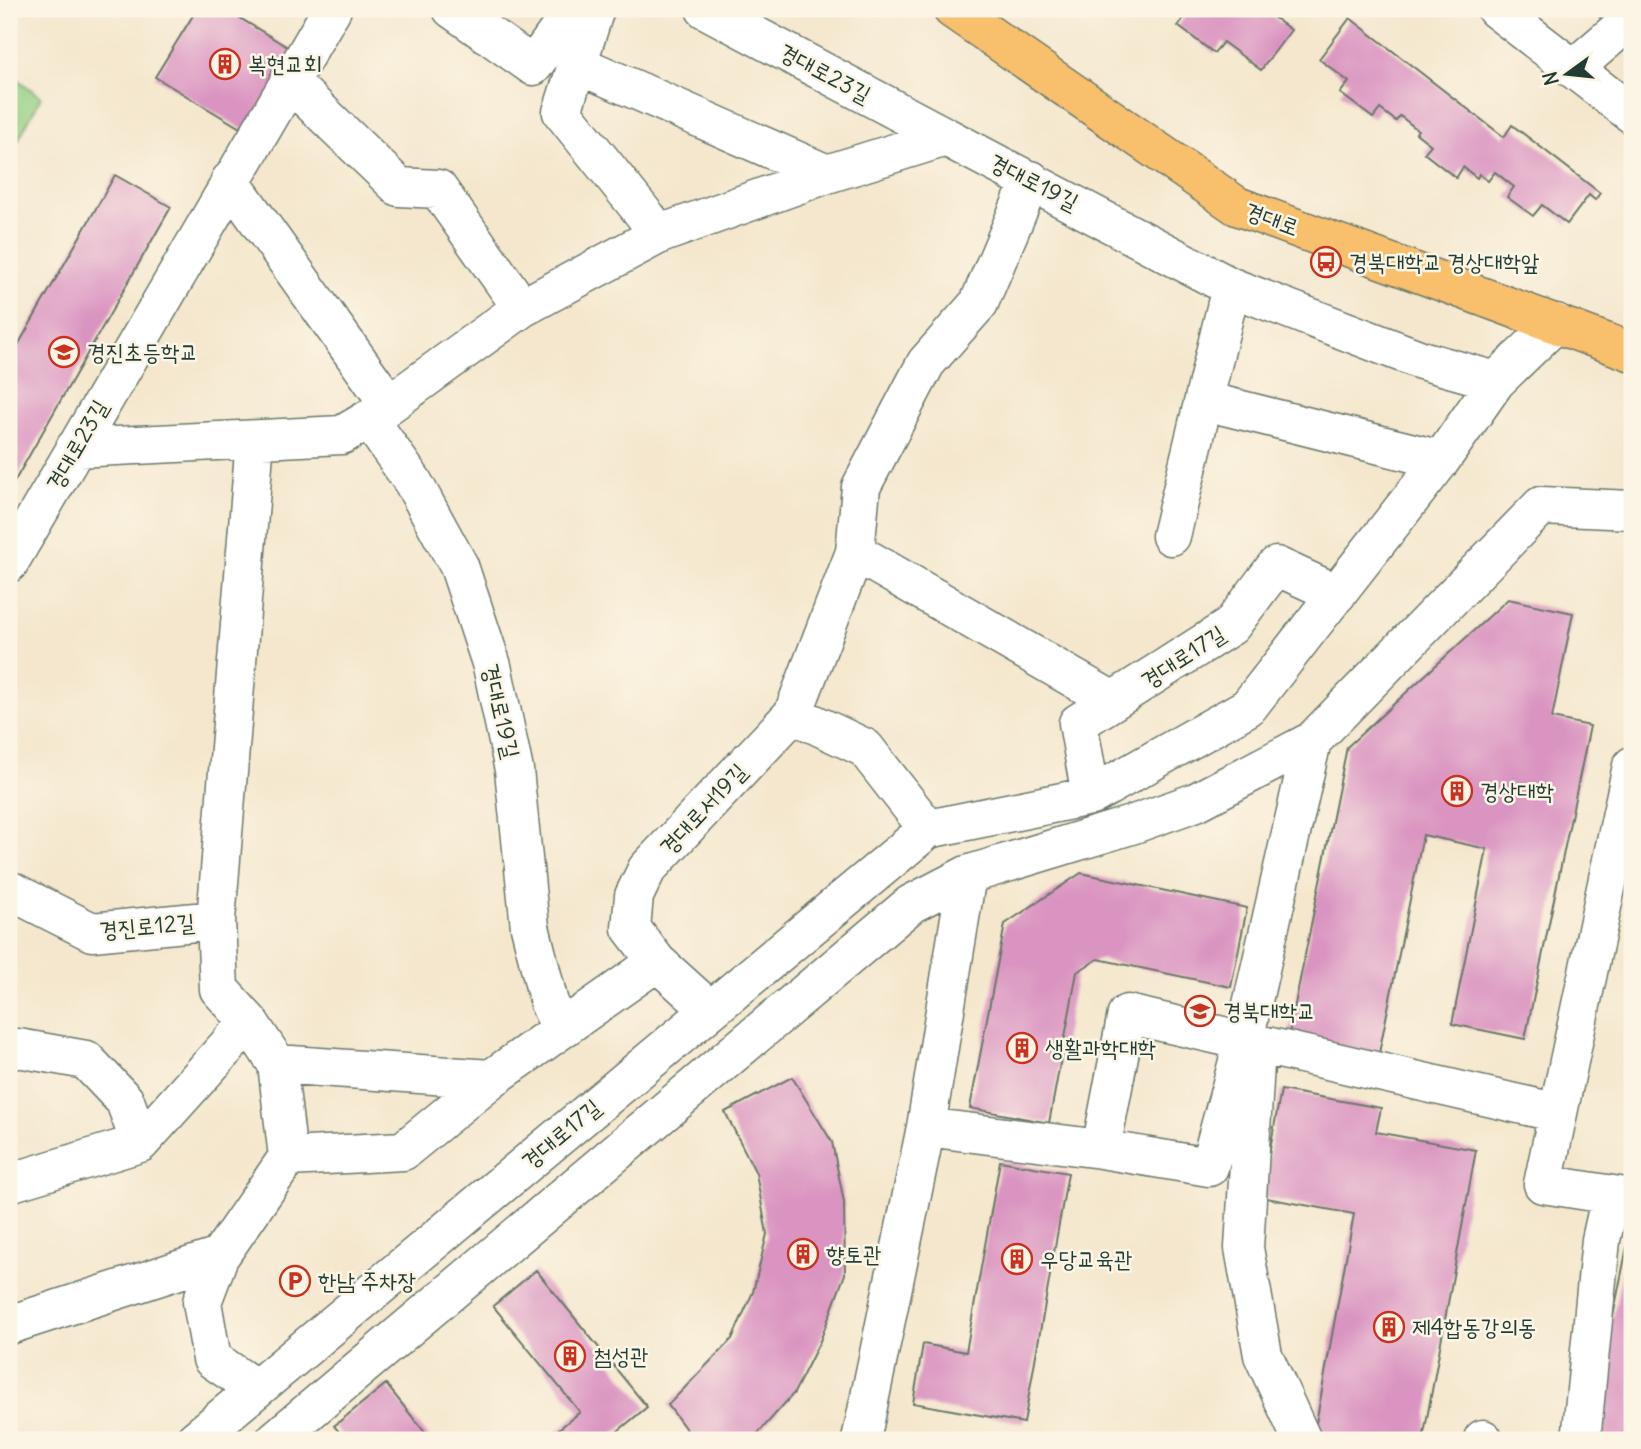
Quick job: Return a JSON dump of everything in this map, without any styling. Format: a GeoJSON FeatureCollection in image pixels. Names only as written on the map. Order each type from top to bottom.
{"type":"FeatureCollection","features":[{"type":"Feature","properties":{"kind":"main road","name":"경대로"},"geometry":{"type":"LineString","coordinates":[[952,9],[1237,206],[1632,352]]}},
{"type":"Feature","properties":{"kind":"street","name":"경대로23길"},"geometry":{"type":"LineString","coordinates":[[9,563],[332,9]]}},
{"type":"Feature","properties":{"kind":"street"},"geometry":{"type":"LineString","coordinates":[[452,9],[533,66],[574,9]]}},
{"type":"Feature","properties":{"kind":"street"},"geometry":{"type":"LineString","coordinates":[[595,9],[562,112],[660,234]]}},
{"type":"Feature","properties":{"kind":"street","name":"경대로23길"},"geometry":{"type":"LineString","coordinates":[[705,9],[946,137]]}},
{"type":"Feature","properties":{"kind":"street"},"geometry":{"type":"LineString","coordinates":[[1496,9],[1632,114]]}},
{"type":"Feature","properties":{"kind":"street"},"geometry":{"type":"LineString","coordinates":[[1573,69],[1632,18]]}},
{"type":"Feature","properties":{"kind":"street"},"geometry":{"type":"LineString","coordinates":[[579,65],[827,174]]}},
{"type":"Feature","properties":{"kind":"street"},"geometry":{"type":"LineString","coordinates":[[289,81],[399,187],[438,189],[522,308]]}},
{"type":"Feature","properties":{"kind":"street"},"geometry":{"type":"LineString","coordinates":[[75,449],[342,435],[379,412],[522,308],[660,234],[827,174],[946,137]]}},
{"type":"Feature","properties":{"kind":"street","name":"경대로19길"},"geometry":{"type":"LineString","coordinates":[[946,137],[1231,287],[1421,360],[1496,381]]}},
{"type":"Feature","properties":{"kind":"street","name":"경대로서19길"},"geometry":{"type":"LineString","coordinates":[[710,1010],[657,962],[631,928],[634,896],[647,869],[793,713],[855,552],[861,487],[926,363],[979,303],[1031,180]]}},
{"type":"Feature","properties":{"kind":"street","name":"경대로19길"},"geometry":{"type":"LineString","coordinates":[[230,181],[306,288],[379,412],[459,566],[492,666],[514,770],[530,927],[549,1003],[561,1028]]}},
{"type":"Feature","properties":{"kind":"street"},"geometry":{"type":"LineString","coordinates":[[1171,536],[1231,287]]}},
{"type":"Feature","properties":{"kind":"street"},"geometry":{"type":"LineString","coordinates":[[1496,381],[1556,323]]}},
{"type":"Feature","properties":{"kind":"street","name":"경대로17길"},"geometry":{"type":"LineString","coordinates":[[195,1440],[928,829],[1091,796],[1248,708],[1441,460],[1496,381]]}},
{"type":"Feature","properties":{"kind":"street"},"geometry":{"type":"LineString","coordinates":[[1205,401],[1441,460]]}},
{"type":"Feature","properties":{"kind":"street"},"geometry":{"type":"LineString","coordinates":[[216,920],[256,440]]}},
{"type":"Feature","properties":{"kind":"street"},"geometry":{"type":"LineString","coordinates":[[275,1440],[911,904],[967,875],[1131,825],[1196,802],[1311,741],[1541,506],[1632,510]]}},
{"type":"Feature","properties":{"kind":"street"},"geometry":{"type":"LineString","coordinates":[[855,552],[1113,701]]}},
{"type":"Feature","properties":{"kind":"street","name":"경대로17길"},"geometry":{"type":"LineString","coordinates":[[1091,796],[1078,723],[1231,626],[1276,566],[1337,594]]}},
{"type":"Feature","properties":{"kind":"street"},"geometry":{"type":"LineString","coordinates":[[793,713],[865,748],[928,829]]}},
{"type":"Feature","properties":{"kind":"street"},"geometry":{"type":"LineString","coordinates":[[926,1127],[1101,1149],[1209,1167],[1250,1042],[1311,741]]}},
{"type":"Feature","properties":{"kind":"street"},"geometry":{"type":"LineString","coordinates":[[1581,1440],[1601,1240],[1622,1196],[1543,1184],[1632,766]]}},
{"type":"Feature","properties":{"kind":"street"},"geometry":{"type":"LineString","coordinates":[[861,1440],[926,1127],[967,875]]}},
{"type":"Feature","properties":{"kind":"street","name":"경진로12길"},"geometry":{"type":"LineString","coordinates":[[9,890],[92,932],[216,920],[219,989],[249,1022],[277,1064],[288,1157]]}},
{"type":"Feature","properties":{"kind":"street"},"geometry":{"type":"LineString","coordinates":[[256,1389],[212,1359],[202,1302],[219,1257],[288,1157],[403,1151],[491,1079],[657,962]]}},
{"type":"Feature","properties":{"kind":"street"},"geometry":{"type":"LineString","coordinates":[[1101,1149],[1127,1014],[1558,1113]]}},
{"type":"Feature","properties":{"kind":"street"},"geometry":{"type":"LineString","coordinates":[[9,1183],[139,1143],[249,1022]]}},
{"type":"Feature","properties":{"kind":"street"},"geometry":{"type":"LineString","coordinates":[[1250,1042],[1244,1248],[1263,1355],[1301,1440]]}},
{"type":"Feature","properties":{"kind":"street"},"geometry":{"type":"LineString","coordinates":[[9,1051],[18,1048],[86,1060],[125,1101],[139,1143]]}},
{"type":"Feature","properties":{"kind":"street"},"geometry":{"type":"LineString","coordinates":[[277,1064],[491,1079]]}},
{"type":"Feature","properties":{"kind":"street"},"geometry":{"type":"LineString","coordinates":[[9,1325],[219,1257]]}},
{"type":"Feature","properties":{"kind":"green space"},"geometry":{"type":"Polygon","coordinates":[[[9,73],[41,97],[9,157],[9,73]]]}},
{"type":"Feature","properties":{"kind":"building","name":"복현교회"},"geometry":{"type":"Polygon","coordinates":[[[197,9],[225,9],[294,51],[247,132],[155,77],[197,9]]]}},
{"type":"Feature","properties":{"kind":"building"},"geometry":{"type":"Polygon","coordinates":[[[1178,9],[1262,9],[1291,30],[1261,70],[1223,42],[1214,53],[1178,26],[1186,15],[1178,9]]]}},
{"type":"Feature","properties":{"kind":"building"},"geometry":{"type":"Polygon","coordinates":[[[1593,9],[1618,9],[1603,21],[1593,9]]]}},
{"type":"Feature","properties":{"kind":"building"},"geometry":{"type":"Polygon","coordinates":[[[1350,18],[1504,137],[1512,125],[1600,193],[1595,200],[1589,195],[1567,224],[1542,205],[1533,216],[1507,197],[1514,187],[1495,172],[1488,181],[1479,174],[1477,178],[1463,167],[1456,178],[1424,153],[1431,145],[1400,116],[1396,121],[1380,109],[1373,118],[1340,93],[1349,82],[1319,59],[1350,18]]]}},
{"type":"Feature","properties":{"kind":"building"},"geometry":{"type":"Polygon","coordinates":[[[115,175],[171,207],[9,491],[9,361],[115,175]]]}},
{"type":"Feature","properties":{"kind":"building","name":"경상대학"},"geometry":{"type":"Polygon","coordinates":[[[1508,599],[1573,613],[1552,718],[1590,726],[1525,1039],[1452,1024],[1487,849],[1423,835],[1377,1063],[1287,1044],[1347,747],[1508,599]]]}},
{"type":"Feature","properties":{"kind":"building","name":"생활과학대학"},"geometry":{"type":"Polygon","coordinates":[[[1081,873],[1247,908],[1231,987],[1098,959],[1077,972],[1049,1123],[970,1108],[1005,924],[1081,873]]]}},
{"type":"Feature","properties":{"kind":"building","name":"향토관"},"geometry":{"type":"Polygon","coordinates":[[[792,1077],[832,1142],[844,1202],[845,1274],[820,1341],[794,1393],[753,1439],[694,1440],[668,1405],[732,1339],[753,1292],[767,1234],[756,1173],[725,1112],[792,1077]]]}},
{"type":"Feature","properties":{"kind":"building","name":"제4합동강의동"},"geometry":{"type":"Polygon","coordinates":[[[1281,1090],[1381,1108],[1376,1132],[1476,1150],[1423,1440],[1313,1440],[1354,1214],[1261,1197],[1281,1090]]]}},
{"type":"Feature","properties":{"kind":"building","name":"우당교육관"},"geometry":{"type":"Polygon","coordinates":[[[1000,1161],[1068,1173],[1024,1423],[913,1403],[923,1344],[966,1352],[1000,1161]]]}},
{"type":"Feature","properties":{"kind":"building"},"geometry":{"type":"Polygon","coordinates":[[[1632,1239],[1632,1440],[1588,1440],[1628,1242],[1632,1239]]]}},
{"type":"Feature","properties":{"kind":"building","name":"첨성관"},"geometry":{"type":"Polygon","coordinates":[[[536,1270],[647,1407],[607,1440],[545,1440],[580,1412],[493,1306],[536,1270]]]}},
{"type":"Feature","properties":{"kind":"building"},"geometry":{"type":"Polygon","coordinates":[[[386,1384],[431,1440],[346,1440],[334,1426],[386,1384]]]}},
{"type":"Feature","properties":{"kind":"place","name":"복현교회"},"geometry":{"type":"Point","coordinates":[225,64]}},
{"type":"Feature","properties":{"kind":"place","name":"경북대학교 경상대학앞"},"geometry":{"type":"Point","coordinates":[1326,262]}},
{"type":"Feature","properties":{"kind":"place","name":"경진초등학교"},"geometry":{"type":"Point","coordinates":[64,352]}},
{"type":"Feature","properties":{"kind":"place","name":"경상대학"},"geometry":{"type":"Point","coordinates":[1457,791]}},
{"type":"Feature","properties":{"kind":"place","name":"경북대학교"},"geometry":{"type":"Point","coordinates":[1200,1011]}},
{"type":"Feature","properties":{"kind":"place","name":"생활과학대학"},"geometry":{"type":"Point","coordinates":[1022,1048]}},
{"type":"Feature","properties":{"kind":"place","name":"향토관"},"geometry":{"type":"Point","coordinates":[803,1254]}},
{"type":"Feature","properties":{"kind":"place","name":"우당교육관"},"geometry":{"type":"Point","coordinates":[1017,1259]}},
{"type":"Feature","properties":{"kind":"place","name":"한남 주차장"},"geometry":{"type":"Point","coordinates":[295,1281]}},
{"type":"Feature","properties":{"kind":"place","name":"제4합동강의동"},"geometry":{"type":"Point","coordinates":[1389,1327]}},
{"type":"Feature","properties":{"kind":"place","name":"첨성관"},"geometry":{"type":"Point","coordinates":[570,1356]}}]}
